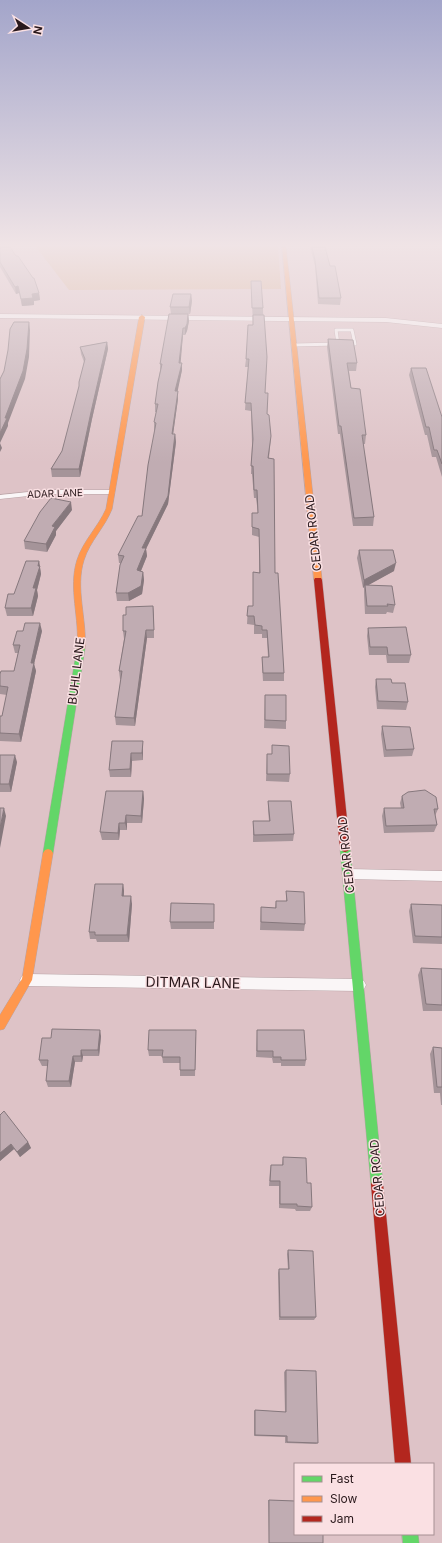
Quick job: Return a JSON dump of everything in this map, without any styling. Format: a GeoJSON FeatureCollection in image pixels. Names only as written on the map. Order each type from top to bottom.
{"type":"FeatureCollection","features":[{"type":"Feature","properties":{"kind":"street","name":"BUHL LANE"},"geometry":{"type":"LineString","coordinates":[[0,1025],[27,980],[82,642],[77,583],[79,564],[87,548],[105,520],[142,319]]}},
{"type":"Feature","properties":{"kind":"street","name":"CEDAR ROAD"},"geometry":{"type":"LineString","coordinates":[[291,319],[359,985],[403,1463]]}},
{"type":"Feature","properties":{"kind":"street"},"geometry":{"type":"LineString","coordinates":[[355,319],[386,320],[442,326]]}},
{"type":"Feature","properties":{"kind":"street","name":"ADAR LANE"},"geometry":{"type":"LineString","coordinates":[[0,496],[47,492],[111,492]]}},
{"type":"Feature","properties":{"kind":"street"},"geometry":{"type":"LineString","coordinates":[[348,874],[442,876]]}},
{"type":"Feature","properties":{"kind":"street","name":"DITMAR LANE"},"geometry":{"type":"LineString","coordinates":[[27,980],[359,985]]}},
{"type":"Feature","properties":{"kind":"lane"},"geometry":{"type":"LineString","coordinates":[[294,345],[355,344],[352,330],[336,330],[338,344]]}},
{"type":"Feature","properties":{"kind":"building"},"geometry":{"type":"Polygon","coordinates":[[[168,319],[187,319],[185,328],[183,328],[179,363],[182,363],[175,391],[178,391],[172,434],[175,434],[168,496],[142,548],[146,548],[137,570],[143,572],[141,586],[128,593],[116,593],[120,565],[124,556],[118,555],[138,516],[142,516],[148,465],[156,423],[154,422],[158,404],[155,404],[162,364],[160,364],[168,319]]]}},
{"type":"Feature","properties":{"kind":"building"},"geometry":{"type":"Polygon","coordinates":[[[253,319],[264,319],[267,357],[265,393],[268,393],[267,414],[269,415],[271,436],[268,458],[274,459],[275,573],[278,573],[284,673],[263,673],[262,657],[269,657],[267,630],[262,630],[262,626],[255,625],[254,616],[247,616],[248,606],[253,606],[253,572],[260,573],[259,529],[252,527],[252,513],[258,513],[257,490],[254,490],[253,466],[251,466],[253,439],[251,403],[245,403],[249,359],[246,359],[248,325],[253,325],[253,319]]]}},
{"type":"Feature","properties":{"kind":"building"},"geometry":{"type":"Polygon","coordinates":[[[14,322],[29,322],[27,349],[23,371],[5,418],[7,418],[0,433],[0,379],[4,371],[10,329],[14,322]]]}},
{"type":"Feature","properties":{"kind":"building"},"geometry":{"type":"Polygon","coordinates":[[[328,339],[353,340],[357,363],[347,363],[351,388],[360,389],[366,435],[362,435],[374,517],[354,518],[341,426],[339,426],[328,339]]]}},
{"type":"Feature","properties":{"kind":"building"},"geometry":{"type":"Polygon","coordinates":[[[107,342],[79,469],[51,469],[62,451],[79,386],[85,359],[80,347],[107,342]]]}},
{"type":"Feature","properties":{"kind":"building"},"geometry":{"type":"Polygon","coordinates":[[[411,368],[426,368],[442,417],[442,464],[437,450],[434,450],[429,427],[426,427],[411,368]]]}},
{"type":"Feature","properties":{"kind":"building"},"geometry":{"type":"Polygon","coordinates":[[[51,498],[71,502],[52,526],[55,527],[46,544],[24,541],[40,512],[51,498]]]}},
{"type":"Feature","properties":{"kind":"building"},"geometry":{"type":"Polygon","coordinates":[[[359,550],[393,550],[396,563],[364,580],[359,550]]]}},
{"type":"Feature","properties":{"kind":"building"},"geometry":{"type":"Polygon","coordinates":[[[26,561],[39,561],[38,566],[40,566],[33,588],[36,588],[31,608],[5,608],[8,594],[14,594],[26,561]]]}},
{"type":"Feature","properties":{"kind":"building"},"geometry":{"type":"Polygon","coordinates":[[[365,585],[392,586],[395,605],[387,604],[388,606],[367,606],[365,585]]]}},
{"type":"Feature","properties":{"kind":"building"},"geometry":{"type":"Polygon","coordinates":[[[153,606],[154,630],[146,630],[134,718],[115,717],[122,671],[119,671],[126,631],[123,631],[123,615],[126,615],[126,607],[153,606]]]}},
{"type":"Feature","properties":{"kind":"building"},"geometry":{"type":"Polygon","coordinates":[[[25,623],[40,623],[31,663],[34,663],[19,734],[0,733],[0,716],[2,716],[8,687],[0,686],[0,674],[1,671],[14,671],[20,645],[13,645],[17,631],[23,631],[25,623]]]}},
{"type":"Feature","properties":{"kind":"building"},"geometry":{"type":"Polygon","coordinates":[[[406,627],[411,655],[388,655],[387,647],[370,647],[368,628],[406,627]]]}},
{"type":"Feature","properties":{"kind":"building"},"geometry":{"type":"Polygon","coordinates":[[[376,679],[391,679],[392,683],[405,683],[408,702],[378,701],[376,679]]]}},
{"type":"Feature","properties":{"kind":"building"},"geometry":{"type":"Polygon","coordinates":[[[265,695],[286,695],[286,721],[265,720],[265,695]]]}},
{"type":"Feature","properties":{"kind":"building"},"geometry":{"type":"Polygon","coordinates":[[[382,726],[410,727],[414,749],[386,750],[382,726]]]}},
{"type":"Feature","properties":{"kind":"building"},"geometry":{"type":"Polygon","coordinates":[[[112,741],[143,741],[142,753],[131,753],[130,769],[109,770],[112,741]]]}},
{"type":"Feature","properties":{"kind":"building"},"geometry":{"type":"Polygon","coordinates":[[[272,745],[289,746],[290,774],[267,774],[267,754],[272,754],[272,745]]]}},
{"type":"Feature","properties":{"kind":"building"},"geometry":{"type":"Polygon","coordinates":[[[0,755],[15,755],[9,784],[0,784],[0,755]]]}},
{"type":"Feature","properties":{"kind":"building"},"geometry":{"type":"Polygon","coordinates":[[[425,790],[436,797],[438,809],[434,809],[437,825],[386,826],[384,808],[404,808],[402,796],[408,792],[425,790]]]}},
{"type":"Feature","properties":{"kind":"building"},"geometry":{"type":"Polygon","coordinates":[[[106,791],[143,791],[141,816],[126,815],[125,823],[119,823],[118,833],[100,832],[106,791]]]}},
{"type":"Feature","properties":{"kind":"building"},"geometry":{"type":"Polygon","coordinates":[[[268,801],[291,801],[294,834],[254,835],[253,821],[270,821],[268,801]]]}},
{"type":"Feature","properties":{"kind":"building"},"geometry":{"type":"Polygon","coordinates":[[[0,808],[4,808],[0,828],[0,808]]]}},
{"type":"Feature","properties":{"kind":"building"},"geometry":{"type":"Polygon","coordinates":[[[95,884],[123,884],[122,896],[131,896],[127,935],[95,935],[95,932],[89,932],[95,884]]]}},
{"type":"Feature","properties":{"kind":"building"},"geometry":{"type":"Polygon","coordinates":[[[286,891],[304,892],[305,924],[261,922],[261,907],[276,908],[276,901],[287,901],[286,891]]]}},
{"type":"Feature","properties":{"kind":"building"},"geometry":{"type":"Polygon","coordinates":[[[171,903],[214,904],[214,922],[170,922],[171,903]]]}},
{"type":"Feature","properties":{"kind":"building"},"geometry":{"type":"Polygon","coordinates":[[[411,904],[442,905],[442,937],[415,936],[411,904]]]}},
{"type":"Feature","properties":{"kind":"building"},"geometry":{"type":"Polygon","coordinates":[[[421,968],[442,969],[442,1005],[426,1004],[421,968]]]}},
{"type":"Feature","properties":{"kind":"building"},"geometry":{"type":"Polygon","coordinates":[[[52,1029],[100,1030],[98,1050],[81,1050],[81,1056],[73,1056],[69,1081],[46,1081],[48,1060],[39,1060],[42,1038],[51,1038],[52,1029]]]}},
{"type":"Feature","properties":{"kind":"building"},"geometry":{"type":"Polygon","coordinates":[[[149,1030],[196,1030],[195,1070],[180,1070],[180,1057],[162,1057],[163,1050],[148,1050],[149,1030]]]}},
{"type":"Feature","properties":{"kind":"building"},"geometry":{"type":"Polygon","coordinates":[[[257,1030],[304,1030],[306,1060],[281,1060],[281,1057],[273,1057],[273,1051],[257,1051],[257,1030]]]}},
{"type":"Feature","properties":{"kind":"building"},"geometry":{"type":"Polygon","coordinates":[[[433,1047],[442,1048],[442,1087],[437,1087],[433,1047]]]}},
{"type":"Feature","properties":{"kind":"building"},"geometry":{"type":"Polygon","coordinates":[[[4,1111],[28,1142],[17,1152],[11,1144],[0,1153],[0,1115],[4,1111]]]}},
{"type":"Feature","properties":{"kind":"building"},"geometry":{"type":"Polygon","coordinates":[[[283,1157],[306,1158],[307,1183],[311,1183],[312,1207],[297,1206],[297,1204],[280,1204],[280,1181],[270,1181],[271,1165],[283,1165],[283,1157]]]}},
{"type":"Feature","properties":{"kind":"building"},"geometry":{"type":"Polygon","coordinates":[[[288,1250],[313,1251],[316,1317],[280,1317],[279,1269],[289,1269],[288,1250]]]}},
{"type":"Feature","properties":{"kind":"building"},"geometry":{"type":"Polygon","coordinates":[[[286,1370],[316,1371],[318,1443],[287,1442],[287,1436],[255,1435],[255,1410],[286,1412],[286,1370]]]}},
{"type":"Feature","properties":{"kind":"building"},"geometry":{"type":"Polygon","coordinates":[[[269,1500],[294,1501],[294,1535],[323,1535],[323,1543],[269,1543],[269,1500]]]}},
{"type":"Feature","properties":{"kind":"traffic: fast"},"geometry":{"type":"LineString","coordinates":[[48,853],[81,648]]}},
{"type":"Feature","properties":{"kind":"traffic: fast"},"geometry":{"type":"LineString","coordinates":[[345,848],[377,1184]]}},
{"type":"Feature","properties":{"kind":"traffic: fast"},"geometry":{"type":"LineString","coordinates":[[410,1535],[411,1543]]}},
{"type":"Feature","properties":{"kind":"traffic: slow"},"geometry":{"type":"LineString","coordinates":[[81,648],[82,628],[77,586],[79,566],[84,551],[109,509],[142,319]]}},
{"type":"Feature","properties":{"kind":"traffic: slow"},"geometry":{"type":"LineString","coordinates":[[291,319],[318,580]]}},
{"type":"Feature","properties":{"kind":"traffic: slow"},"geometry":{"type":"LineString","coordinates":[[0,1025],[27,980],[48,853]]}},
{"type":"Feature","properties":{"kind":"traffic: jam"},"geometry":{"type":"LineString","coordinates":[[318,580],[345,848]]}},
{"type":"Feature","properties":{"kind":"traffic: jam"},"geometry":{"type":"LineString","coordinates":[[377,1184],[403,1463]]}}]}
